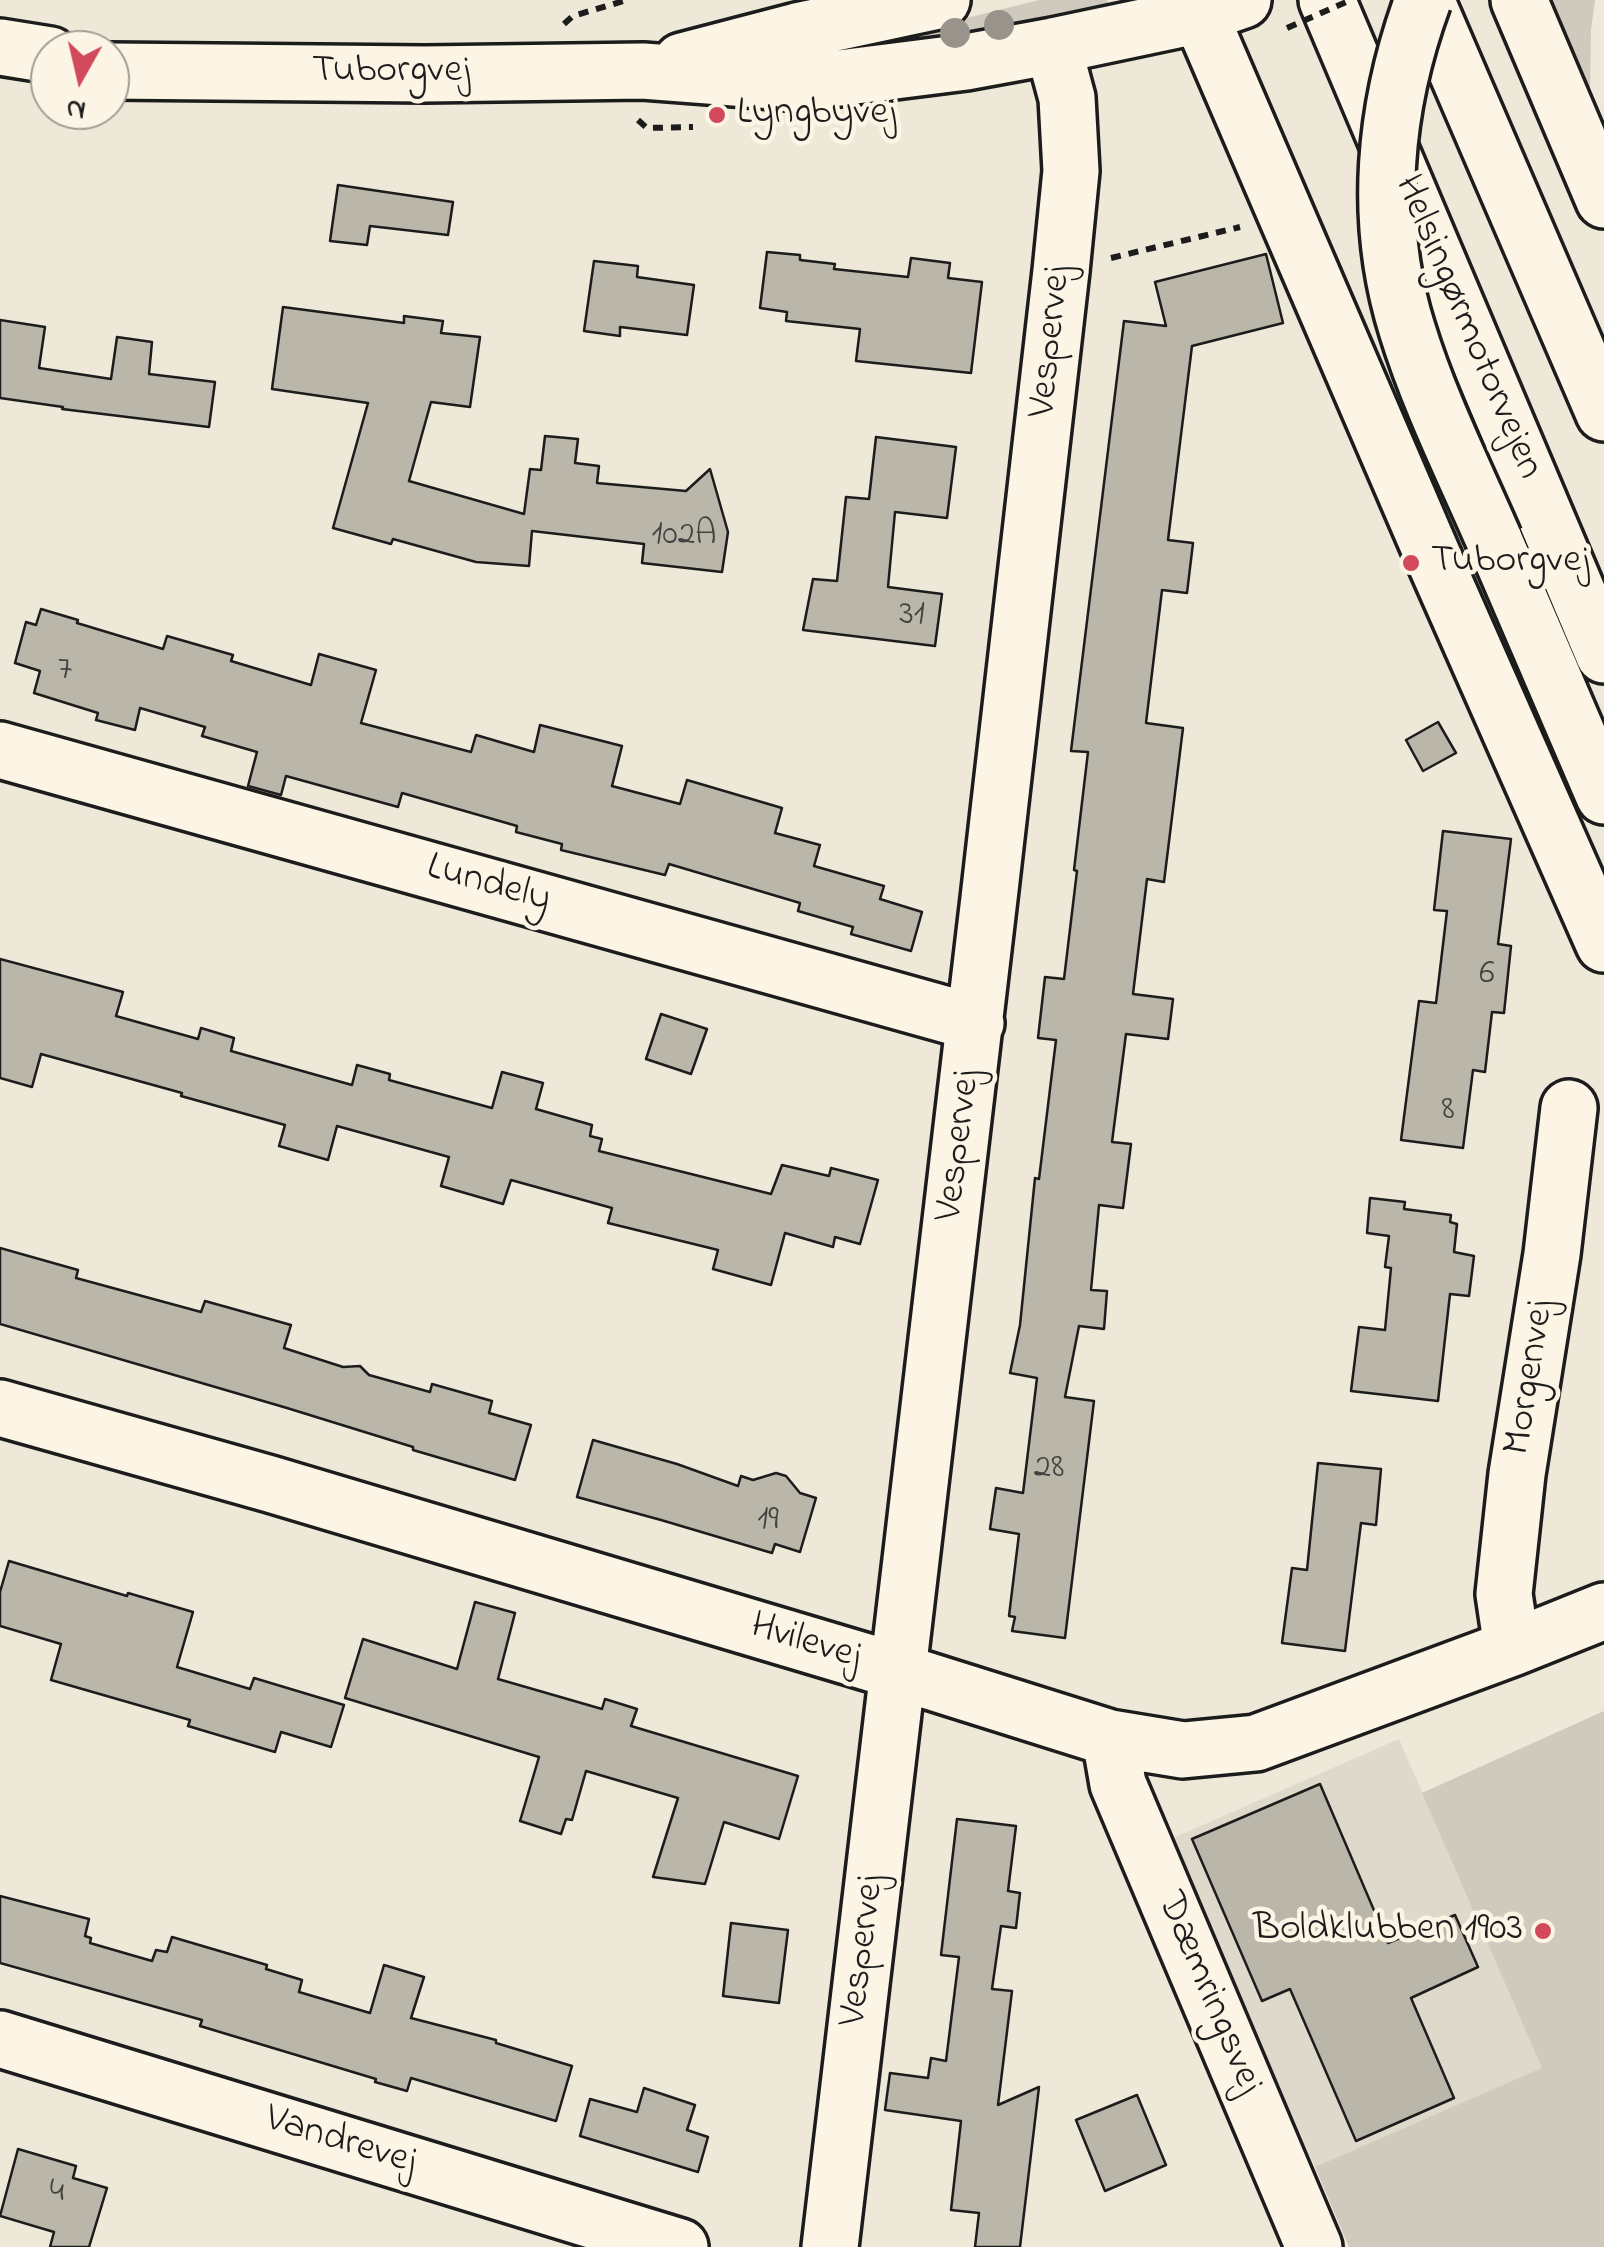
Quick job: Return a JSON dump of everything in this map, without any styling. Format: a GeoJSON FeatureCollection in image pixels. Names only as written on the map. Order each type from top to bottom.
{"type":"FeatureCollection","features":[{"type":"Feature","properties":{"kind":"main road","name":"Tuborgvej"},"geometry":{"type":"LineString","coordinates":[[643,71],[797,31],[942,0]]}},
{"type":"Feature","properties":{"kind":"main road"},"geometry":{"type":"LineString","coordinates":[[1425,0],[1604,413]]}},
{"type":"Feature","properties":{"kind":"main road"},"geometry":{"type":"LineString","coordinates":[[1425,0],[1408,42],[1393,111],[1386,169],[1387,227],[1394,278],[1421,370],[1604,796]]}},
{"type":"Feature","properties":{"kind":"main road"},"geometry":{"type":"LineString","coordinates":[[1520,0],[1604,200]]}},
{"type":"Feature","properties":{"kind":"main road","name":"Tuborgvej"},"geometry":{"type":"LineString","coordinates":[[130,68],[425,74],[643,71],[800,83],[914,70],[1242,7]]}},
{"type":"Feature","properties":{"kind":"main road"},"geometry":{"type":"LineString","coordinates":[[1242,7],[1284,208],[1604,944]]}},
{"type":"Feature","properties":{"kind":"main road","name":"Helsingørmotorvejen"},"geometry":{"type":"LineString","coordinates":[[1242,7],[1604,655]]}},
{"type":"Feature","properties":{"kind":"main road","name":"Vespervej"},"geometry":{"type":"LineString","coordinates":[[830,2247],[1062,271],[1071,171],[1067,98],[1053,46]]}},
{"type":"Feature","properties":{"kind":"main road"},"geometry":{"type":"LineString","coordinates":[[0,47],[30,52]]}},
{"type":"Feature","properties":{"kind":"main road"},"geometry":{"type":"LineString","coordinates":[[0,76],[30,75]]}},
{"type":"Feature","properties":{"kind":"main road","name":"Lundely"},"geometry":{"type":"LineString","coordinates":[[0,750],[976,1023]]}},
{"type":"Feature","properties":{"kind":"main road","name":"Morgenvej"},"geometry":{"type":"LineString","coordinates":[[1512,1648],[1504,1594],[1569,1108]]}},
{"type":"Feature","properties":{"kind":"main road","name":"Hvilevej"},"geometry":{"type":"LineString","coordinates":[[0,1408],[270,1484],[1110,1738],[1183,1750],[1256,1743],[1604,1611]]}},
{"type":"Feature","properties":{"kind":"main road","name":"Dæmringsvej"},"geometry":{"type":"LineString","coordinates":[[1110,1738],[1118,1784],[1314,2247]]}},
{"type":"Feature","properties":{"kind":"main road","name":"Vandrevej"},"geometry":{"type":"LineString","coordinates":[[0,2039],[680,2247]]}},
{"type":"Feature","properties":{"kind":"path"},"geometry":{"type":"LineString","coordinates":[[1242,7],[1351,0]]}},
{"type":"Feature","properties":{"kind":"path"},"geometry":{"type":"LineString","coordinates":[[1062,271],[1240,227],[1284,208]]}},
{"type":"Feature","properties":{"kind":"shaded area"},"geometry":{"type":"Polygon","coordinates":[[[1039,0],[1107,0],[1112,12],[945,46],[799,55],[870,42],[1039,0]]]}},
{"type":"Feature","properties":{"kind":"shaded area"},"geometry":{"type":"Polygon","coordinates":[[[1542,0],[1595,0],[1590,96],[1542,0]]]}},
{"type":"Feature","properties":{"kind":"shaded area","name":"Boldklubben 1903"},"geometry":{"type":"Polygon","coordinates":[[[1604,1711],[1604,2247],[1349,2247],[1315,2167],[1542,2068],[1422,1793],[1604,1711]]]}},
{"type":"Feature","properties":{"kind":"shaded area"},"geometry":{"type":"Polygon","coordinates":[[[1399,1739],[1543,2069],[1315,2167],[1171,1839],[1399,1739]]]}},
{"type":"Feature","properties":{"kind":"building"},"geometry":{"type":"Polygon","coordinates":[[[338,185],[453,202],[448,235],[370,226],[367,245],[330,241],[338,185]]]}},
{"type":"Feature","properties":{"kind":"building"},"geometry":{"type":"Polygon","coordinates":[[[767,252],[800,255],[800,260],[835,264],[834,269],[908,277],[911,258],[950,263],[948,278],[982,282],[971,373],[856,361],[860,329],[786,321],[787,312],[760,308],[767,252]]]}},
{"type":"Feature","properties":{"kind":"building"},"geometry":{"type":"Polygon","coordinates":[[[1266,254],[1283,323],[1192,346],[1168,540],[1193,543],[1187,593],[1162,590],[1146,723],[1183,728],[1164,882],[1147,879],[1133,994],[1173,999],[1168,1039],[1126,1034],[1112,1142],[1131,1144],[1123,1208],[1099,1205],[1091,1290],[1107,1291],[1104,1329],[1079,1326],[1065,1397],[1094,1401],[1065,1638],[1012,1631],[1015,1617],[1009,1616],[1019,1534],[990,1529],[996,1488],[1023,1493],[1037,1378],[1010,1373],[1020,1325],[1035,1178],[1039,1179],[1056,1040],[1038,1038],[1045,977],[1064,979],[1077,871],[1074,870],[1088,752],[1071,751],[1124,321],[1166,326],[1155,282],[1266,254]]]}},
{"type":"Feature","properties":{"kind":"building"},"geometry":{"type":"Polygon","coordinates":[[[594,261],[638,266],[637,277],[694,285],[687,335],[620,327],[620,336],[584,331],[594,261]]]}},
{"type":"Feature","properties":{"kind":"building"},"geometry":{"type":"Polygon","coordinates":[[[283,307],[404,323],[404,316],[443,321],[441,333],[480,337],[470,407],[431,402],[409,481],[524,514],[530,469],[541,470],[545,436],[578,439],[575,463],[599,466],[597,483],[686,491],[710,469],[728,532],[722,572],[642,563],[644,544],[532,531],[529,566],[476,562],[393,539],[391,544],[333,528],[368,403],[272,389],[283,307]]]}},
{"type":"Feature","properties":{"kind":"building"},"geometry":{"type":"Polygon","coordinates":[[[0,320],[45,327],[39,368],[111,379],[117,337],[152,342],[149,374],[215,382],[209,427],[0,398],[0,320]]]}},
{"type":"Feature","properties":{"kind":"building"},"geometry":{"type":"Polygon","coordinates":[[[876,437],[956,447],[947,518],[895,512],[888,587],[942,594],[935,646],[803,630],[813,579],[837,581],[846,497],[869,499],[876,437]]]}},
{"type":"Feature","properties":{"kind":"building"},"geometry":{"type":"Polygon","coordinates":[[[41,609],[163,649],[167,636],[233,655],[231,661],[311,685],[319,654],[376,670],[361,723],[471,752],[476,735],[534,752],[540,725],[622,746],[612,786],[680,804],[687,780],[782,808],[775,833],[820,845],[814,866],[884,886],[880,899],[922,912],[911,951],[851,934],[853,927],[798,911],[800,903],[669,864],[665,875],[561,850],[562,844],[516,832],[517,826],[402,793],[398,807],[286,776],[281,795],[248,786],[257,752],[202,736],[205,727],[140,708],[135,730],[96,720],[98,713],[34,693],[40,671],[15,663],[26,622],[36,625],[41,609]]]}},
{"type":"Feature","properties":{"kind":"building"},"geometry":{"type":"Polygon","coordinates":[[[1438,722],[1456,753],[1423,771],[1406,740],[1438,722]]]}},
{"type":"Feature","properties":{"kind":"building"},"geometry":{"type":"Polygon","coordinates":[[[1443,831],[1511,839],[1498,944],[1511,946],[1504,1013],[1492,1012],[1485,1072],[1473,1070],[1463,1148],[1401,1140],[1419,1001],[1436,1003],[1447,911],[1434,910],[1443,831]]]}},
{"type":"Feature","properties":{"kind":"building"},"geometry":{"type":"Polygon","coordinates":[[[0,959],[123,992],[116,1016],[198,1039],[201,1028],[234,1038],[231,1051],[352,1085],[357,1065],[390,1074],[389,1080],[492,1108],[502,1072],[543,1083],[536,1109],[592,1125],[590,1136],[602,1139],[599,1151],[771,1194],[782,1165],[829,1176],[831,1168],[878,1180],[860,1244],[835,1237],[833,1247],[785,1233],[771,1285],[713,1269],[718,1250],[608,1223],[612,1208],[511,1180],[503,1204],[441,1186],[449,1157],[337,1126],[328,1160],[279,1146],[285,1125],[41,1054],[32,1087],[0,1078],[0,959]]]}},
{"type":"Feature","properties":{"kind":"building"},"geometry":{"type":"Polygon","coordinates":[[[661,1014],[707,1029],[691,1074],[646,1059],[661,1014]]]}},
{"type":"Feature","properties":{"kind":"building"},"geometry":{"type":"Polygon","coordinates":[[[1370,1198],[1405,1202],[1404,1209],[1451,1215],[1450,1222],[1457,1224],[1454,1252],[1474,1256],[1469,1296],[1450,1294],[1438,1401],[1351,1391],[1359,1327],[1385,1330],[1391,1268],[1385,1267],[1389,1236],[1367,1233],[1370,1198]]]}},
{"type":"Feature","properties":{"kind":"building"},"geometry":{"type":"Polygon","coordinates":[[[0,1248],[78,1270],[76,1278],[201,1312],[205,1301],[291,1325],[284,1348],[343,1367],[360,1366],[369,1375],[430,1392],[432,1384],[492,1401],[489,1413],[531,1425],[515,1480],[0,1324],[0,1248]]]}},
{"type":"Feature","properties":{"kind":"building"},"geometry":{"type":"Polygon","coordinates":[[[593,1440],[738,1486],[741,1476],[753,1480],[776,1473],[786,1476],[800,1493],[816,1498],[800,1552],[775,1544],[772,1553],[577,1497],[593,1440]]]}},
{"type":"Feature","properties":{"kind":"building"},"geometry":{"type":"Polygon","coordinates":[[[1318,1463],[1381,1469],[1376,1525],[1361,1523],[1345,1651],[1282,1643],[1292,1568],[1307,1570],[1318,1463]]]}},
{"type":"Feature","properties":{"kind":"building"},"geometry":{"type":"Polygon","coordinates":[[[9,1561],[193,1612],[177,1667],[250,1689],[254,1678],[344,1705],[331,1747],[281,1732],[275,1752],[188,1726],[190,1720],[51,1680],[61,1644],[0,1626],[0,1592],[9,1561]]]}},
{"type":"Feature","properties":{"kind":"building"},"geometry":{"type":"Polygon","coordinates":[[[475,1602],[515,1613],[498,1679],[602,1709],[605,1699],[637,1709],[631,1726],[798,1776],[779,1839],[724,1822],[705,1884],[653,1877],[678,1798],[586,1771],[572,1820],[566,1819],[561,1834],[520,1821],[539,1757],[345,1698],[363,1639],[457,1669],[475,1602]]]}},
{"type":"Feature","properties":{"kind":"building"},"geometry":{"type":"Polygon","coordinates":[[[1320,1784],[1388,1943],[1455,1915],[1478,1967],[1411,1998],[1454,2098],[1356,2141],[1290,1989],[1262,2001],[1192,1839],[1320,1784]]]}},
{"type":"Feature","properties":{"kind":"building"},"geometry":{"type":"Polygon","coordinates":[[[957,1819],[1016,1826],[1008,1891],[1020,1893],[1016,1928],[1001,1926],[992,1989],[1012,1991],[998,2105],[1039,2087],[1020,2247],[975,2247],[979,2213],[951,2210],[961,2121],[885,2110],[890,2073],[928,2078],[931,2058],[946,2061],[959,1957],[941,1955],[957,1819]]]}},
{"type":"Feature","properties":{"kind":"building"},"geometry":{"type":"Polygon","coordinates":[[[0,1896],[89,1919],[85,1936],[91,1938],[90,1943],[152,1961],[156,1950],[167,1952],[172,1937],[267,1965],[266,1969],[302,1980],[299,1992],[370,2013],[384,1965],[424,1977],[411,2018],[496,2040],[572,2066],[556,2121],[411,2078],[407,2091],[375,2082],[376,2079],[200,2026],[202,2020],[0,1963],[0,1896]]]}},
{"type":"Feature","properties":{"kind":"building"},"geometry":{"type":"Polygon","coordinates":[[[731,1923],[788,1930],[779,2003],[723,1996],[731,1923]]]}},
{"type":"Feature","properties":{"kind":"building"},"geometry":{"type":"Polygon","coordinates":[[[644,2088],[695,2105],[687,2130],[708,2137],[698,2172],[580,2136],[590,2099],[637,2112],[644,2088]]]}},
{"type":"Feature","properties":{"kind":"building"},"geometry":{"type":"Polygon","coordinates":[[[1137,2095],[1166,2165],[1105,2191],[1076,2120],[1137,2095]]]}},
{"type":"Feature","properties":{"kind":"building"},"geometry":{"type":"Polygon","coordinates":[[[18,2149],[76,2166],[73,2178],[107,2188],[89,2247],[50,2247],[54,2232],[0,2216],[18,2149]]]}},
{"type":"Feature","properties":{"kind":"place","name":"Lyngbyvej"},"geometry":{"type":"Point","coordinates":[717,115]}},
{"type":"Feature","properties":{"kind":"place","name":"Tuborgvej"},"geometry":{"type":"Point","coordinates":[1411,563]}},
{"type":"Feature","properties":{"kind":"place","name":"Boldklubben 1903"},"geometry":{"type":"Point","coordinates":[1543,1931]}}]}
